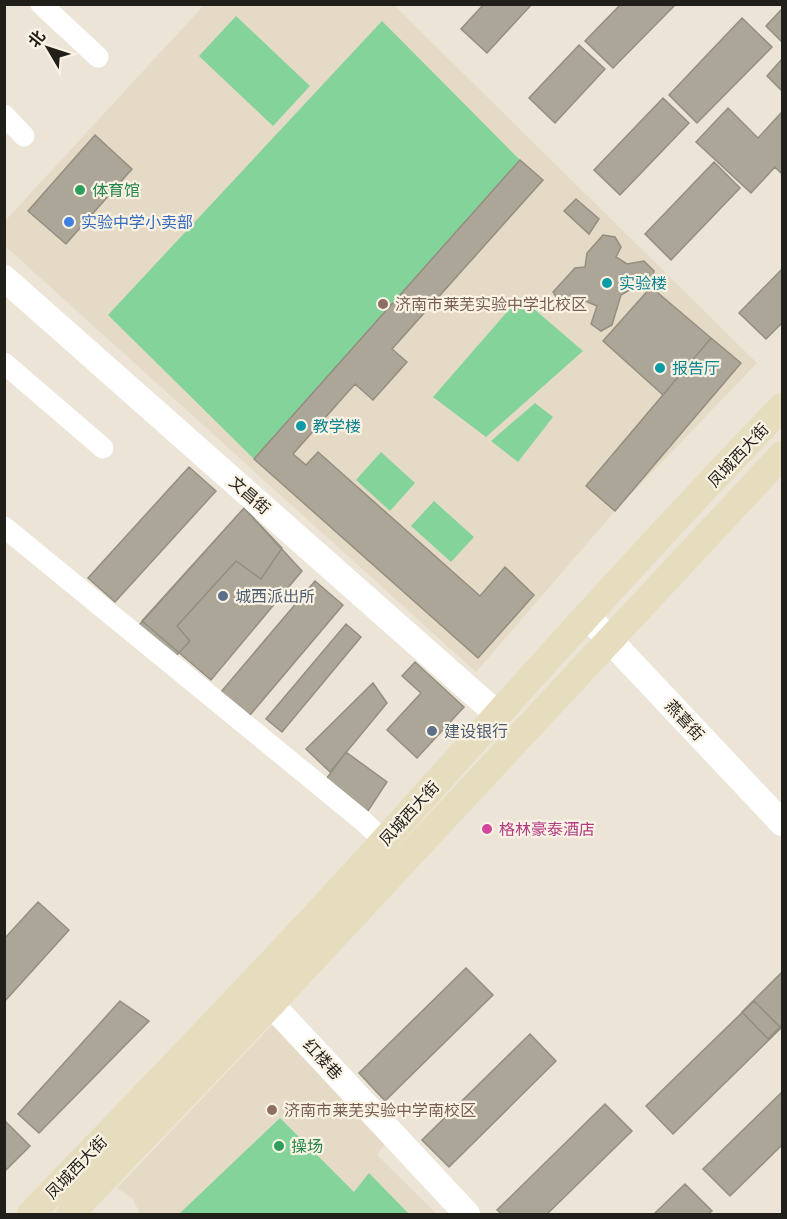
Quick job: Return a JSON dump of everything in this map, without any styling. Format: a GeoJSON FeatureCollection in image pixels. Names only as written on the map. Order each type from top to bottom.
{"type":"FeatureCollection","features":[{"type":"Feature","properties":{"kind":"main road","name":"凤城西大街"},"geometry":{"type":"LineString","coordinates":[[31,1215],[252,983],[384,841],[496,713],[781,411]]}},
{"type":"Feature","properties":{"kind":"main road","name":"凤城西大街"},"geometry":{"type":"LineString","coordinates":[[70,1215],[271,1004],[783,455]]}},
{"type":"Feature","properties":{"kind":"street"},"geometry":{"type":"LineString","coordinates":[[41,4],[98,57]]}},
{"type":"Feature","properties":{"kind":"street"},"geometry":{"type":"LineString","coordinates":[[4,116],[24,136]]}},
{"type":"Feature","properties":{"kind":"street","name":"文昌街"},"geometry":{"type":"LineString","coordinates":[[4,278],[496,713]]}},
{"type":"Feature","properties":{"kind":"street"},"geometry":{"type":"LineString","coordinates":[[4,363],[103,448]]}},
{"type":"Feature","properties":{"kind":"street"},"geometry":{"type":"LineString","coordinates":[[4,527],[362,820],[384,841]]}},
{"type":"Feature","properties":{"kind":"street","name":"燕喜街"},"geometry":{"type":"LineString","coordinates":[[587,616],[783,823]]}},
{"type":"Feature","properties":{"kind":"street","name":"红楼巷"},"geometry":{"type":"LineString","coordinates":[[252,983],[467,1215]]}},
{"type":"Feature","properties":{"kind":"shaded area","name":"济南市莱芜实验中学北校区"},"geometry":{"type":"Polygon","coordinates":[[[204,5],[394,5],[757,363],[615,511],[476,672],[5,246],[5,221],[204,5]]]}},
{"type":"Feature","properties":{"kind":"shaded area","name":"济南市莱芜实验中学南校区"},"geometry":{"type":"Polygon","coordinates":[[[272,1025],[385,1144],[377,1155],[437,1214],[140,1214],[133,1199],[117,1188],[272,1025]]]}},
{"type":"Feature","properties":{"kind":"green space"},"geometry":{"type":"Polygon","coordinates":[[[236,16],[310,86],[273,126],[199,56],[236,16]]]}},
{"type":"Feature","properties":{"kind":"green space"},"geometry":{"type":"Polygon","coordinates":[[[382,21],[520,160],[254,459],[108,315],[382,21]]]}},
{"type":"Feature","properties":{"kind":"green space"},"geometry":{"type":"Polygon","coordinates":[[[520,297],[583,351],[486,437],[433,397],[520,297]]]}},
{"type":"Feature","properties":{"kind":"green space"},"geometry":{"type":"Polygon","coordinates":[[[535,403],[553,417],[518,462],[491,441],[535,403]]]}},
{"type":"Feature","properties":{"kind":"green space"},"geometry":{"type":"Polygon","coordinates":[[[381,452],[415,483],[390,511],[356,480],[381,452]]]}},
{"type":"Feature","properties":{"kind":"green space"},"geometry":{"type":"Polygon","coordinates":[[[434,501],[474,537],[451,562],[411,526],[434,501]]]}},
{"type":"Feature","properties":{"kind":"green space","name":"操场"},"geometry":{"type":"Polygon","coordinates":[[[280,1118],[354,1192],[369,1173],[409,1214],[179,1214],[280,1118]]]}},
{"type":"Feature","properties":{"kind":"building"},"geometry":{"type":"Polygon","coordinates":[[[484,4],[532,4],[487,53],[461,29],[484,4]]]}},
{"type":"Feature","properties":{"kind":"building"},"geometry":{"type":"Polygon","coordinates":[[[621,4],[676,4],[613,68],[585,41],[621,4]]]}},
{"type":"Feature","properties":{"kind":"building"},"geometry":{"type":"Polygon","coordinates":[[[782,9],[782,42],[766,26],[782,9]]]}},
{"type":"Feature","properties":{"kind":"building"},"geometry":{"type":"Polygon","coordinates":[[[742,18],[772,47],[697,123],[669,95],[742,18]]]}},
{"type":"Feature","properties":{"kind":"building"},"geometry":{"type":"Polygon","coordinates":[[[579,45],[605,69],[555,123],[529,98],[579,45]]]}},
{"type":"Feature","properties":{"kind":"building"},"geometry":{"type":"Polygon","coordinates":[[[782,59],[782,91],[767,76],[782,59]]]}},
{"type":"Feature","properties":{"kind":"building"},"geometry":{"type":"Polygon","coordinates":[[[663,98],[689,123],[620,195],[594,170],[663,98]]]}},
{"type":"Feature","properties":{"kind":"building"},"geometry":{"type":"Polygon","coordinates":[[[728,108],[758,138],[782,112],[782,174],[775,167],[751,193],[696,142],[728,108]]]}},
{"type":"Feature","properties":{"kind":"building","name":"体育馆"},"geometry":{"type":"Polygon","coordinates":[[[95,135],[132,169],[66,244],[28,211],[95,135]]]}},
{"type":"Feature","properties":{"kind":"building","name":"教学楼"},"geometry":{"type":"Polygon","coordinates":[[[520,160],[543,180],[392,349],[407,362],[373,400],[355,384],[293,454],[306,465],[318,452],[480,596],[505,567],[534,595],[478,658],[254,459],[520,160]]]}},
{"type":"Feature","properties":{"kind":"building"},"geometry":{"type":"Polygon","coordinates":[[[714,162],[740,188],[671,260],[645,234],[714,162]]]}},
{"type":"Feature","properties":{"kind":"building"},"geometry":{"type":"Polygon","coordinates":[[[576,199],[599,219],[589,234],[564,211],[576,199]]]}},
{"type":"Feature","properties":{"kind":"building","name":"实验楼"},"geometry":{"type":"Polygon","coordinates":[[[603,235],[615,237],[621,247],[616,257],[627,264],[644,261],[654,271],[651,287],[636,286],[621,295],[612,325],[601,331],[591,324],[597,306],[583,300],[562,305],[553,292],[575,268],[585,267],[587,253],[603,235]]]}},
{"type":"Feature","properties":{"kind":"building"},"geometry":{"type":"Polygon","coordinates":[[[782,269],[782,323],[766,339],[739,313],[782,269]]]}},
{"type":"Feature","properties":{"kind":"building","name":"报告厅"},"geometry":{"type":"Polygon","coordinates":[[[651,287],[711,338],[663,395],[603,341],[651,287]]]}},
{"type":"Feature","properties":{"kind":"building"},"geometry":{"type":"Polygon","coordinates":[[[711,338],[741,363],[615,511],[586,486],[711,338]]]}},
{"type":"Feature","properties":{"kind":"building"},"geometry":{"type":"Polygon","coordinates":[[[189,467],[216,491],[115,602],[88,578],[189,467]]]}},
{"type":"Feature","properties":{"kind":"building"},"geometry":{"type":"Polygon","coordinates":[[[244,508],[282,548],[261,579],[236,561],[177,626],[190,641],[170,662],[133,632],[244,508]]]}},
{"type":"Feature","properties":{"kind":"building","name":"城西派出所"},"geometry":{"type":"Polygon","coordinates":[[[244,508],[302,571],[211,680],[142,621],[244,508]]]}},
{"type":"Feature","properties":{"kind":"building"},"geometry":{"type":"Polygon","coordinates":[[[315,581],[343,605],[250,715],[215,699],[315,581]]]}},
{"type":"Feature","properties":{"kind":"building"},"geometry":{"type":"Polygon","coordinates":[[[346,624],[361,637],[282,732],[266,719],[346,624]]]}},
{"type":"Feature","properties":{"kind":"building"},"geometry":{"type":"Polygon","coordinates":[[[415,662],[464,707],[417,758],[387,730],[421,693],[402,676],[415,662]]]}},
{"type":"Feature","properties":{"kind":"building"},"geometry":{"type":"Polygon","coordinates":[[[373,683],[387,703],[330,772],[306,749],[373,683]]]}},
{"type":"Feature","properties":{"kind":"building"},"geometry":{"type":"Polygon","coordinates":[[[346,752],[387,782],[362,820],[321,786],[346,752]]]}},
{"type":"Feature","properties":{"kind":"building"},"geometry":{"type":"Polygon","coordinates":[[[38,902],[69,930],[4,1002],[4,939],[38,902]]]}},
{"type":"Feature","properties":{"kind":"building"},"geometry":{"type":"Polygon","coordinates":[[[466,968],[493,995],[385,1101],[359,1073],[466,968]]]}},
{"type":"Feature","properties":{"kind":"building"},"geometry":{"type":"Polygon","coordinates":[[[782,972],[782,1025],[768,1039],[742,1012],[782,972]]]}},
{"type":"Feature","properties":{"kind":"building"},"geometry":{"type":"Polygon","coordinates":[[[120,1001],[149,1021],[39,1133],[18,1114],[120,1001]]]}},
{"type":"Feature","properties":{"kind":"building"},"geometry":{"type":"Polygon","coordinates":[[[754,1001],[781,1028],[673,1134],[646,1106],[754,1001]]]}},
{"type":"Feature","properties":{"kind":"building"},"geometry":{"type":"Polygon","coordinates":[[[530,1034],[556,1061],[449,1167],[422,1140],[530,1034]]]}},
{"type":"Feature","properties":{"kind":"building"},"geometry":{"type":"Polygon","coordinates":[[[782,1092],[782,1145],[730,1196],[703,1169],[782,1092]]]}},
{"type":"Feature","properties":{"kind":"building"},"geometry":{"type":"Polygon","coordinates":[[[605,1104],[632,1131],[547,1214],[502,1214],[497,1210],[605,1104]]]}},
{"type":"Feature","properties":{"kind":"building"},"geometry":{"type":"Polygon","coordinates":[[[6,1122],[30,1146],[4,1172],[4,1123],[6,1122]]]}},
{"type":"Feature","properties":{"kind":"building"},"geometry":{"type":"Polygon","coordinates":[[[685,1184],[712,1211],[708,1214],[654,1214],[685,1184]]]}},
{"type":"Feature","properties":{"kind":"place","name":"体育馆"},"geometry":{"type":"Point","coordinates":[80,190]}},
{"type":"Feature","properties":{"kind":"place","name":"实验中学小卖部"},"geometry":{"type":"Point","coordinates":[69,222]}},
{"type":"Feature","properties":{"kind":"place","name":"实验楼"},"geometry":{"type":"Point","coordinates":[607,283]}},
{"type":"Feature","properties":{"kind":"place","name":"济南市莱芜实验中学北校区"},"geometry":{"type":"Point","coordinates":[383,304]}},
{"type":"Feature","properties":{"kind":"place","name":"报告厅"},"geometry":{"type":"Point","coordinates":[660,368]}},
{"type":"Feature","properties":{"kind":"place","name":"教学楼"},"geometry":{"type":"Point","coordinates":[301,426]}},
{"type":"Feature","properties":{"kind":"place","name":"城西派出所"},"geometry":{"type":"Point","coordinates":[223,596]}},
{"type":"Feature","properties":{"kind":"place","name":"建设银行"},"geometry":{"type":"Point","coordinates":[432,731]}},
{"type":"Feature","properties":{"kind":"place","name":"格林豪泰酒店"},"geometry":{"type":"Point","coordinates":[487,829]}},
{"type":"Feature","properties":{"kind":"place","name":"济南市莱芜实验中学南校区"},"geometry":{"type":"Point","coordinates":[272,1110]}},
{"type":"Feature","properties":{"kind":"place","name":"操场"},"geometry":{"type":"Point","coordinates":[279,1146]}}]}
